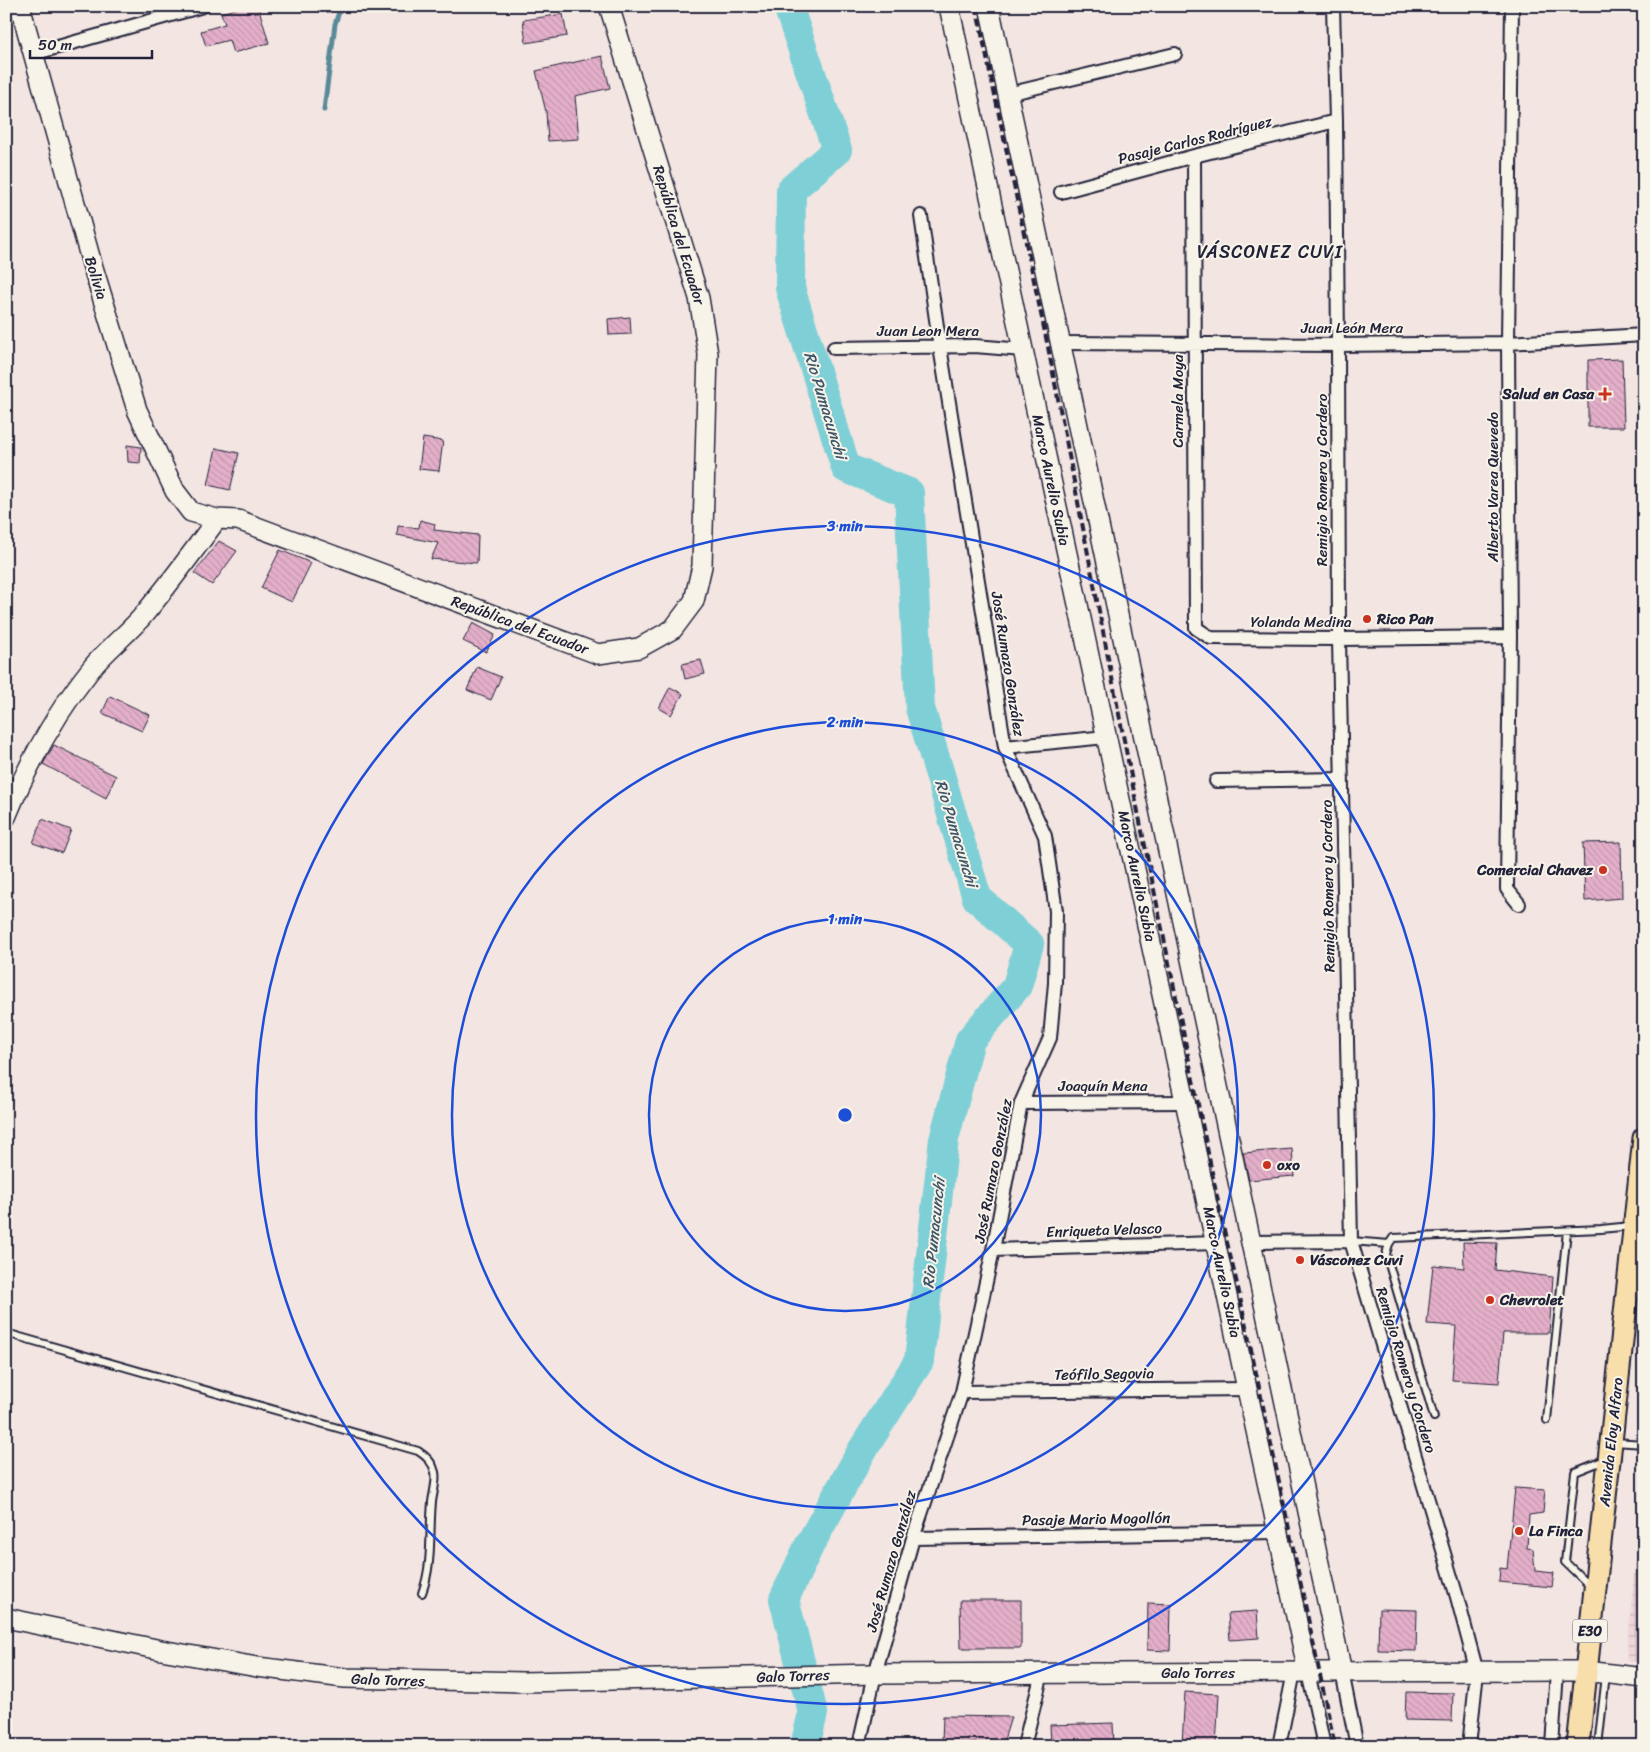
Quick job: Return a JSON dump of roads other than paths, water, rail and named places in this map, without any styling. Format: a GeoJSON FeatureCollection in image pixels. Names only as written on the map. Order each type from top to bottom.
{"type":"FeatureCollection","features":[{"type":"Feature","properties":{"kind":"main road","name":"Bolivia"},"geometry":{"type":"LineString","coordinates":[[20,6],[92,264],[137,410],[176,491],[191,512],[217,519]]}},
{"type":"Feature","properties":{"kind":"main road","name":"República del Ecuador"},"geometry":{"type":"LineString","coordinates":[[217,519],[238,520],[598,654],[639,648],[673,628],[694,601],[702,566],[708,354],[699,298],[609,6]]}},
{"type":"Feature","properties":{"kind":"main road","name":"Marco Aurelio Subia"},"geometry":{"type":"LineString","coordinates":[[949,6],[1248,1389],[1278,1532],[1301,1672]]}},
{"type":"Feature","properties":{"kind":"main road"},"geometry":{"type":"LineString","coordinates":[[989,6],[1342,1672]]}},
{"type":"Feature","properties":{"kind":"main road"},"geometry":{"type":"LineString","coordinates":[[6,817],[21,781],[54,720],[92,668],[166,589],[217,519]]}},
{"type":"Feature","properties":{"kind":"main road","name":"Avenida Eloy Alfaro"},"geometry":{"type":"LineString","coordinates":[[1578,1746],[1596,1672],[1595,1591],[1644,1138]]}},
{"type":"Feature","properties":{"kind":"main road","name":"Galo Torres"},"geometry":{"type":"LineString","coordinates":[[6,1618],[257,1668],[345,1678],[523,1682],[830,1674],[1558,1671],[1596,1672],[1644,1678]]}},
{"type":"Feature","properties":{"kind":"street"},"geometry":{"type":"LineString","coordinates":[[33,54],[203,6]]}},
{"type":"Feature","properties":{"kind":"street","name":"Remigio Romero y Cordero"},"geometry":{"type":"LineString","coordinates":[[1334,6],[1339,639],[1351,1241],[1452,1578],[1477,1672],[1469,1746]]}},
{"type":"Feature","properties":{"kind":"street","name":"Alberto Varea Quevedo"},"geometry":{"type":"LineString","coordinates":[[1512,6],[1508,343],[1510,637],[1507,889],[1520,904]]}},
{"type":"Feature","properties":{"kind":"street"},"geometry":{"type":"LineString","coordinates":[[1008,94],[1175,54]]}},
{"type":"Feature","properties":{"kind":"street","name":"Pasaje Carlos Rodríguez"},"geometry":{"type":"LineString","coordinates":[[1061,192],[1194,156],[1336,121]]}},
{"type":"Feature","properties":{"kind":"street","name":"Carmela Moya"},"geometry":{"type":"LineString","coordinates":[[1194,156],[1196,628],[1211,638]]}},
{"type":"Feature","properties":{"kind":"street","name":"José Rumazo González"},"geometry":{"type":"LineString","coordinates":[[859,1746],[876,1674],[913,1538],[962,1392],[993,1250],[1021,1103],[1050,1038],[1055,984],[1056,911],[1045,836],[1005,747],[940,347],[921,216]]}},
{"type":"Feature","properties":{"kind":"street","name":"Juan León Mera"},"geometry":{"type":"LineString","coordinates":[[1060,343],[1338,345],[1508,343],[1644,335]]}},
{"type":"Feature","properties":{"kind":"street","name":"Juan Leon Mera"},"geometry":{"type":"LineString","coordinates":[[834,348],[975,346],[1023,350]]}},
{"type":"Feature","properties":{"kind":"street","name":"Yolanda Medina"},"geometry":{"type":"LineString","coordinates":[[1211,638],[1510,637]]}},
{"type":"Feature","properties":{"kind":"street"},"geometry":{"type":"LineString","coordinates":[[1005,747],[1106,737]]}},
{"type":"Feature","properties":{"kind":"street"},"geometry":{"type":"LineString","coordinates":[[1216,781],[1342,779]]}},
{"type":"Feature","properties":{"kind":"street","name":"Joaquín Mena"},"geometry":{"type":"LineString","coordinates":[[1021,1103],[1186,1102]]}},
{"type":"Feature","properties":{"kind":"street"},"geometry":{"type":"LineString","coordinates":[[1250,1242],[1351,1241]]}},
{"type":"Feature","properties":{"kind":"street","name":"Enriqueta Velasco"},"geometry":{"type":"LineString","coordinates":[[993,1250],[1216,1242]]}},
{"type":"Feature","properties":{"kind":"street","name":"Teófilo Segovia"},"geometry":{"type":"LineString","coordinates":[[962,1392],[1248,1389]]}},
{"type":"Feature","properties":{"kind":"street","name":"Pasaje Mario Mogollón"},"geometry":{"type":"LineString","coordinates":[[913,1538],[1278,1532]]}},
{"type":"Feature","properties":{"kind":"street"},"geometry":{"type":"LineString","coordinates":[[1552,1746],[1558,1671]]}},
{"type":"Feature","properties":{"kind":"street"},"geometry":{"type":"LineString","coordinates":[[1278,1746],[1301,1672]]}},
{"type":"Feature","properties":{"kind":"street","name":"Marco Aurelio Subia"},"geometry":{"type":"LineString","coordinates":[[1301,1672],[1324,1746]]}},
{"type":"Feature","properties":{"kind":"street"},"geometry":{"type":"LineString","coordinates":[[1342,1672],[1357,1746]]}},
{"type":"Feature","properties":{"kind":"street"},"geometry":{"type":"LineString","coordinates":[[1024,1746],[1042,1673]]}},
{"type":"Feature","properties":{"kind":"lane"},"geometry":{"type":"LineString","coordinates":[[1434,1417],[1386,1254],[1393,1238],[1567,1231],[1634,1226]]}},
{"type":"Feature","properties":{"kind":"lane"},"geometry":{"type":"LineString","coordinates":[[1547,1420],[1567,1231]]}},
{"type":"Feature","properties":{"kind":"lane"},"geometry":{"type":"LineString","coordinates":[[1351,1241],[1389,1244]]}},
{"type":"Feature","properties":{"kind":"lane"},"geometry":{"type":"LineString","coordinates":[[6,1333],[418,1451],[433,1466],[435,1473],[430,1526],[429,1569],[422,1593]]}},
{"type":"Feature","properties":{"kind":"lane"},"geometry":{"type":"LineString","coordinates":[[1595,1591],[1565,1562],[1575,1472],[1610,1450],[1644,1444]]}},
{"type":"Feature","properties":{"kind":"lane"},"geometry":{"type":"LineString","coordinates":[[1596,1672],[1598,1746]]}},
{"type":"Feature","properties":{"kind":"waterway"},"geometry":{"type":"LineString","coordinates":[[324,110],[335,24],[341,6]]}},
{"type":"Feature","properties":{"kind":"waterway","name":"Rio Pumacunchi"},"geometry":{"type":"LineString","coordinates":[[788,6],[837,150],[791,190],[790,288],[846,468],[909,493],[920,708],[977,898],[1029,944],[1017,986],[970,1040],[944,1139],[919,1361],[863,1449],[809,1546],[784,1599],[813,1713],[805,1746]]}},
{"type":"Feature","properties":{"kind":"railway"},"geometry":{"type":"LineString","coordinates":[[976,6],[1048,347],[1136,802],[1223,1226],[1238,1288],[1335,1746]]}},
{"type":"Feature","properties":{"kind":"place","name":"Salud en Casa"},"geometry":{"type":"Point","coordinates":[1605,394]}},
{"type":"Feature","properties":{"kind":"place","name":"Rico Pan"},"geometry":{"type":"Point","coordinates":[1367,619]}},
{"type":"Feature","properties":{"kind":"place","name":"Comercial Chavez"},"geometry":{"type":"Point","coordinates":[1603,870]}},
{"type":"Feature","properties":{"kind":"place","name":"oxo"},"geometry":{"type":"Point","coordinates":[1267,1165]}},
{"type":"Feature","properties":{"kind":"place","name":"Vásconez Cuvi"},"geometry":{"type":"Point","coordinates":[1300,1260]}},
{"type":"Feature","properties":{"kind":"place","name":"Chevrolet"},"geometry":{"type":"Point","coordinates":[1490,1300]}},
{"type":"Feature","properties":{"kind":"place","name":"La Finca"},"geometry":{"type":"Point","coordinates":[1519,1531]}},
{"type":"Feature","properties":{"kind":"district","name":"VÁSCONEZ CUVI"},"geometry":{"type":"Point","coordinates":[1270,252]}}]}
